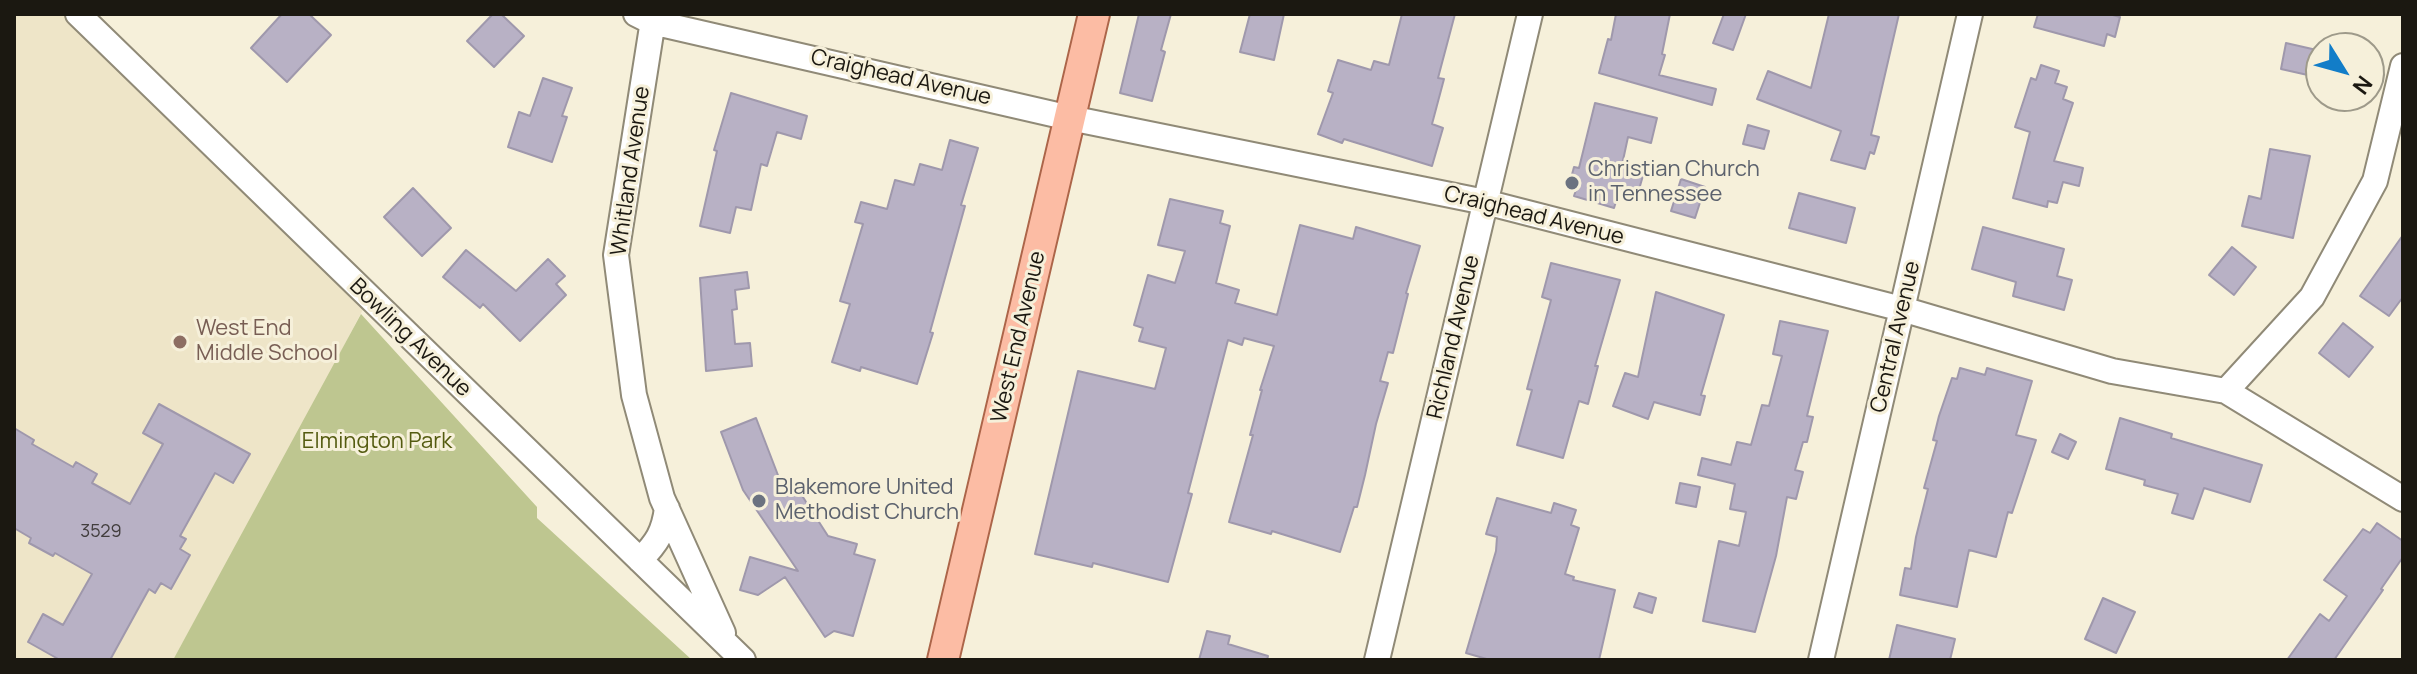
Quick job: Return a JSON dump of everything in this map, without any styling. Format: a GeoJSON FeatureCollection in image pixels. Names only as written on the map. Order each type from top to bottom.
{"type":"FeatureCollection","features":[{"type":"Feature","properties":{"kind":"main road","name":"West End Avenue"},"geometry":{"type":"LineString","coordinates":[[943,660],[1094,14]]}},
{"type":"Feature","properties":{"kind":"street","name":"Bowling Avenue"},"geometry":{"type":"LineString","coordinates":[[78,14],[736,653]]}},
{"type":"Feature","properties":{"kind":"street","name":"Richland Avenue"},"geometry":{"type":"LineString","coordinates":[[1377,660],[1530,14]]}},
{"type":"Feature","properties":{"kind":"street","name":"Central Avenue"},"geometry":{"type":"LineString","coordinates":[[1821,660],[1970,14]]}},
{"type":"Feature","properties":{"kind":"street","name":"Craighead Avenue"},"geometry":{"type":"LineString","coordinates":[[647,17],[1070,118],[1485,202],[1902,309],[2112,371],[2226,391],[2403,499]]}},
{"type":"Feature","properties":{"kind":"street","name":"Whitland Avenue"},"geometry":{"type":"LineString","coordinates":[[647,17],[616,255],[634,395],[667,508],[736,653]]}},
{"type":"Feature","properties":{"kind":"street"},"geometry":{"type":"LineString","coordinates":[[2226,391],[2312,297],[2375,181],[2403,66]]}},
{"type":"Feature","properties":{"kind":"street"},"geometry":{"type":"LineString","coordinates":[[640,560],[655,546],[664,531],[667,508]]}},
{"type":"Feature","properties":{"kind":"shaded area","name":"West End Middle School"},"geometry":{"type":"Polygon","coordinates":[[[14,14],[78,14],[369,298],[290,449],[173,660],[14,660],[14,14]]]}},
{"type":"Feature","properties":{"kind":"green space","name":"Elmington Park"},"geometry":{"type":"Polygon","coordinates":[[[361,314],[537,507],[537,518],[692,660],[173,660],[361,314]]]}},
{"type":"Feature","properties":{"kind":"building"},"geometry":{"type":"Polygon","coordinates":[[[282,14],[309,14],[331,35],[287,82],[251,48],[282,14]]]}},
{"type":"Feature","properties":{"kind":"building"},"geometry":{"type":"Polygon","coordinates":[[[493,14],[501,14],[524,36],[494,67],[467,41],[493,14]]]}},
{"type":"Feature","properties":{"kind":"building"},"geometry":{"type":"Polygon","coordinates":[[[1139,14],[1171,14],[1152,101],[1120,93],[1139,14]]]}},
{"type":"Feature","properties":{"kind":"building"},"geometry":{"type":"Polygon","coordinates":[[[1250,14],[1284,14],[1274,60],[1240,52],[1250,14]]]}},
{"type":"Feature","properties":{"kind":"building"},"geometry":{"type":"Polygon","coordinates":[[[1402,14],[1455,14],[1438,78],[1444,79],[1432,124],[1443,128],[1432,166],[1318,134],[1333,93],[1328,91],[1338,60],[1371,70],[1374,61],[1389,65],[1402,14]]]}},
{"type":"Feature","properties":{"kind":"building"},"geometry":{"type":"Polygon","coordinates":[[[1616,14],[1670,14],[1659,75],[1716,89],[1712,105],[1599,73],[1616,14]]]}},
{"type":"Feature","properties":{"kind":"building"},"geometry":{"type":"Polygon","coordinates":[[[1724,14],[1746,14],[1733,50],[1713,43],[1724,14]]]}},
{"type":"Feature","properties":{"kind":"building"},"geometry":{"type":"Polygon","coordinates":[[[1829,14],[1899,14],[1871,135],[1879,137],[1865,169],[1831,160],[1841,131],[1757,99],[1768,71],[1811,88],[1829,14]]]}},
{"type":"Feature","properties":{"kind":"building"},"geometry":{"type":"Polygon","coordinates":[[[2038,14],[2109,14],[2120,17],[2115,37],[2107,34],[2104,46],[2034,27],[2038,14]]]}},
{"type":"Feature","properties":{"kind":"building"},"geometry":{"type":"Polygon","coordinates":[[[2286,43],[2305,47],[2305,74],[2281,69],[2286,43]]]}},
{"type":"Feature","properties":{"kind":"building"},"geometry":{"type":"Polygon","coordinates":[[[2041,65],[2059,71],[2055,83],[2067,87],[2063,99],[2073,103],[2054,161],[2083,168],[2079,186],[2063,182],[2057,203],[2048,201],[2047,207],[2013,198],[2030,132],[2015,127],[2031,78],[2036,80],[2041,65]]]}},
{"type":"Feature","properties":{"kind":"building"},"geometry":{"type":"Polygon","coordinates":[[[543,78],[572,88],[562,116],[567,117],[552,162],[508,147],[519,112],[530,116],[543,78]]]}},
{"type":"Feature","properties":{"kind":"building"},"geometry":{"type":"Polygon","coordinates":[[[731,93],[807,116],[801,139],[777,132],[767,166],[761,164],[751,210],[736,207],[730,233],[700,226],[717,151],[714,150],[731,93]]]}},
{"type":"Feature","properties":{"kind":"building"},"geometry":{"type":"Polygon","coordinates":[[[1595,103],[1657,118],[1651,143],[1628,137],[1622,165],[1644,172],[1636,200],[1618,195],[1614,208],[1574,196],[1578,184],[1570,182],[1574,167],[1579,168],[1595,103]]]}},
{"type":"Feature","properties":{"kind":"building"},"geometry":{"type":"Polygon","coordinates":[[[1748,125],[1769,131],[1764,149],[1743,144],[1748,125]]]}},
{"type":"Feature","properties":{"kind":"building"},"geometry":{"type":"Polygon","coordinates":[[[950,140],[978,148],[930,332],[933,333],[917,384],[861,367],[860,371],[832,362],[850,304],[840,301],[863,224],[855,222],[861,202],[887,209],[895,180],[914,185],[920,164],[942,170],[950,140]]]}},
{"type":"Feature","properties":{"kind":"building"},"geometry":{"type":"Polygon","coordinates":[[[2270,149],[2310,156],[2293,238],[2242,226],[2249,196],[2261,199],[2270,149]]]}},
{"type":"Feature","properties":{"kind":"building"},"geometry":{"type":"Polygon","coordinates":[[[1681,179],[1705,187],[1695,218],[1671,211],[1681,179]]]}},
{"type":"Feature","properties":{"kind":"building"},"geometry":{"type":"Polygon","coordinates":[[[413,188],[451,228],[422,256],[384,217],[413,188]]]}},
{"type":"Feature","properties":{"kind":"building"},"geometry":{"type":"Polygon","coordinates":[[[1799,193],[1855,208],[1846,243],[1789,228],[1799,193]]]}},
{"type":"Feature","properties":{"kind":"building"},"geometry":{"type":"Polygon","coordinates":[[[1170,199],[1223,211],[1220,223],[1230,226],[1216,283],[1239,290],[1235,303],[1277,315],[1300,225],[1353,239],[1356,227],[1420,246],[1393,353],[1388,352],[1380,381],[1388,383],[1357,507],[1354,507],[1340,552],[1272,531],[1271,534],[1229,522],[1253,435],[1250,435],[1260,390],[1274,346],[1244,338],[1242,345],[1228,340],[1168,582],[1093,563],[1092,567],[1035,554],[1078,371],[1155,389],[1166,348],[1139,341],[1143,328],[1134,325],[1148,275],[1175,283],[1185,251],[1158,245],[1170,199]]]}},
{"type":"Feature","properties":{"kind":"building"},"geometry":{"type":"Polygon","coordinates":[[[1983,227],[2064,249],[2057,276],[2072,280],[2064,310],[2013,296],[2016,282],[1972,269],[1983,227]]]}},
{"type":"Feature","properties":{"kind":"building"},"geometry":{"type":"Polygon","coordinates":[[[2403,235],[2403,297],[2389,316],[2360,296],[2403,235]]]}},
{"type":"Feature","properties":{"kind":"building"},"geometry":{"type":"Polygon","coordinates":[[[2232,247],[2256,267],[2234,295],[2209,275],[2232,247]]]}},
{"type":"Feature","properties":{"kind":"building"},"geometry":{"type":"Polygon","coordinates":[[[466,250],[516,291],[548,259],[565,276],[556,284],[566,295],[520,341],[483,304],[480,308],[443,277],[466,250]]]}},
{"type":"Feature","properties":{"kind":"building"},"geometry":{"type":"Polygon","coordinates":[[[1551,263],[1620,280],[1595,366],[1598,366],[1588,404],[1579,401],[1563,458],[1517,445],[1532,390],[1527,389],[1551,300],[1542,297],[1551,263]]]}},
{"type":"Feature","properties":{"kind":"building"},"geometry":{"type":"Polygon","coordinates":[[[747,272],[749,288],[735,290],[737,309],[732,310],[735,344],[750,343],[752,366],[706,371],[700,278],[747,272]]]}},
{"type":"Feature","properties":{"kind":"building"},"geometry":{"type":"Polygon","coordinates":[[[1656,292],[1724,315],[1701,395],[1705,396],[1700,415],[1654,402],[1648,419],[1613,406],[1625,373],[1638,377],[1656,292]]]}},
{"type":"Feature","properties":{"kind":"building"},"geometry":{"type":"Polygon","coordinates":[[[1780,321],[1828,331],[1807,416],[1813,417],[1795,470],[1803,472],[1796,499],[1787,497],[1776,556],[1755,632],[1703,621],[1719,541],[1739,546],[1746,512],[1730,509],[1735,484],[1698,475],[1702,458],[1731,465],[1737,442],[1751,445],[1762,405],[1769,406],[1782,356],[1773,354],[1780,321]]]}},
{"type":"Feature","properties":{"kind":"building"},"geometry":{"type":"Polygon","coordinates":[[[2343,323],[2373,347],[2349,377],[2319,353],[2343,323]]]}},
{"type":"Feature","properties":{"kind":"building"},"geometry":{"type":"Polygon","coordinates":[[[1960,368],[1985,375],[1987,368],[2032,381],[2016,435],[2036,440],[2012,513],[2008,512],[1996,557],[1969,550],[1957,607],[1900,595],[1905,568],[1911,569],[1928,489],[1924,488],[1937,441],[1933,440],[1939,416],[1952,378],[1957,379],[1960,368]]]}},
{"type":"Feature","properties":{"kind":"building","name":"West End Middle School"},"geometry":{"type":"Polygon","coordinates":[[[159,404],[250,454],[233,483],[215,473],[180,536],[186,539],[180,549],[190,555],[171,589],[161,583],[155,593],[149,589],[110,660],[60,660],[28,642],[43,614],[63,625],[92,574],[55,553],[53,556],[29,543],[31,538],[14,528],[14,428],[34,440],[32,444],[73,467],[76,462],[97,474],[92,483],[130,504],[163,444],[143,433],[159,404]]]}},
{"type":"Feature","properties":{"kind":"building"},"geometry":{"type":"Polygon","coordinates":[[[756,418],[781,483],[790,477],[828,536],[857,544],[854,554],[875,560],[853,636],[834,631],[825,637],[785,577],[758,595],[740,590],[750,557],[798,571],[743,490],[721,432],[756,418]]]}},
{"type":"Feature","properties":{"kind":"building"},"geometry":{"type":"Polygon","coordinates":[[[2120,418],[2172,434],[2171,438],[2262,465],[2250,502],[2204,488],[2193,519],[2172,513],[2178,494],[2144,485],[2145,480],[2106,469],[2120,418]]]}},
{"type":"Feature","properties":{"kind":"building"},"geometry":{"type":"Polygon","coordinates":[[[2060,434],[2076,442],[2068,459],[2052,452],[2060,434]]]}},
{"type":"Feature","properties":{"kind":"building"},"geometry":{"type":"Polygon","coordinates":[[[1680,483],[1700,487],[1696,507],[1676,503],[1680,483]]]}},
{"type":"Feature","properties":{"kind":"building"},"geometry":{"type":"Polygon","coordinates":[[[1497,498],[1551,513],[1554,503],[1576,510],[1571,525],[1579,528],[1565,574],[1574,577],[1573,580],[1615,590],[1599,660],[1490,660],[1466,653],[1496,551],[1497,537],[1486,534],[1497,498]]]}},
{"type":"Feature","properties":{"kind":"building"},"geometry":{"type":"Polygon","coordinates":[[[2377,523],[2403,541],[2403,557],[2383,590],[2334,660],[2287,660],[2320,614],[2329,621],[2347,596],[2324,580],[2363,529],[2370,533],[2377,523]]]}},
{"type":"Feature","properties":{"kind":"building"},"geometry":{"type":"Polygon","coordinates":[[[1639,593],[1656,598],[1652,613],[1634,607],[1639,593]]]}},
{"type":"Feature","properties":{"kind":"building"},"geometry":{"type":"Polygon","coordinates":[[[2103,598],[2135,612],[2116,653],[2085,639],[2103,598]]]}},
{"type":"Feature","properties":{"kind":"building"},"geometry":{"type":"Polygon","coordinates":[[[1897,625],[1955,639],[1950,660],[1889,660],[1897,625]]]}},
{"type":"Feature","properties":{"kind":"building"},"geometry":{"type":"Polygon","coordinates":[[[1207,631],[1230,636],[1228,644],[1268,656],[1267,660],[1199,660],[1207,631]]]}},
{"type":"Feature","properties":{"kind":"place","name":"Christian Church in Tennessee"},"geometry":{"type":"Point","coordinates":[1572,183]}},
{"type":"Feature","properties":{"kind":"place","name":"West End Middle School"},"geometry":{"type":"Point","coordinates":[180,342]}},
{"type":"Feature","properties":{"kind":"place","name":"Blakemore United Methodist Church"},"geometry":{"type":"Point","coordinates":[759,501]}}]}
